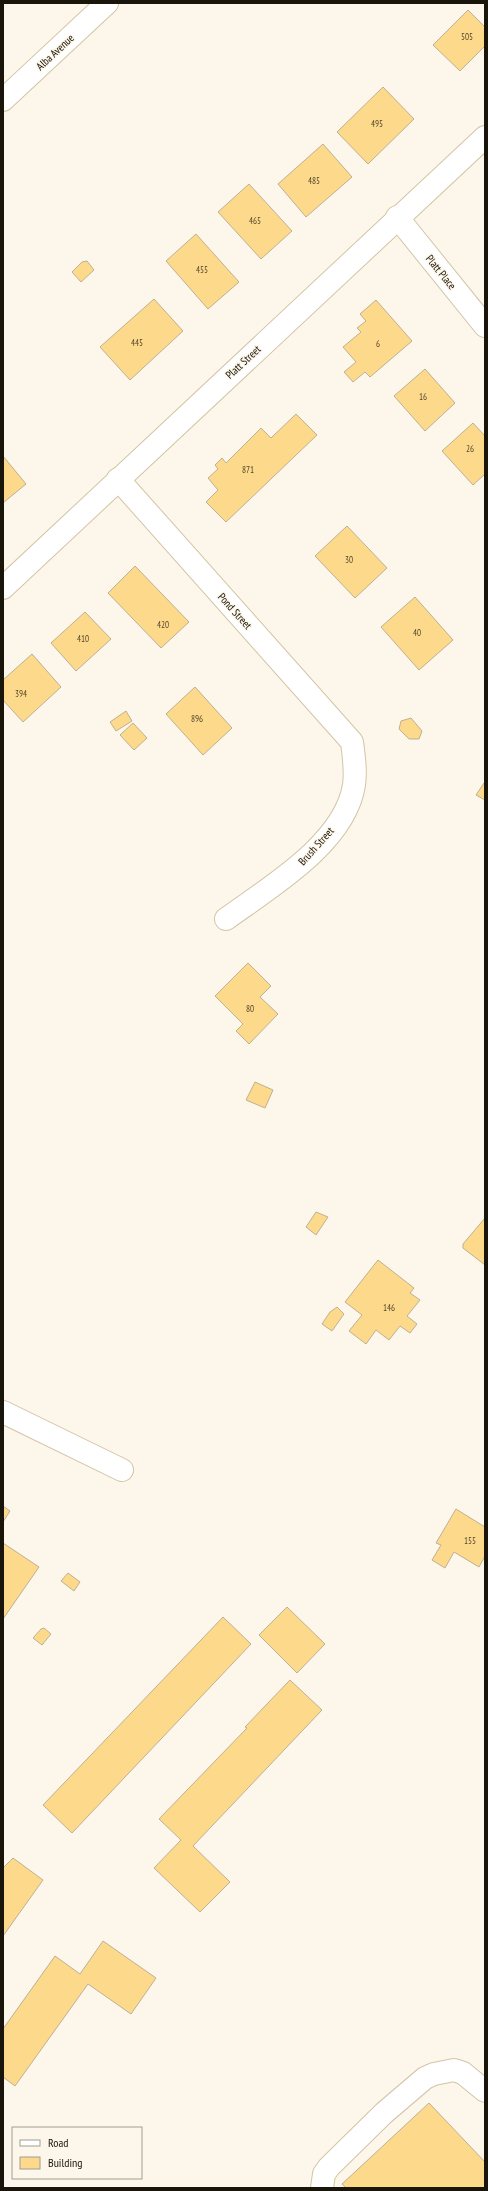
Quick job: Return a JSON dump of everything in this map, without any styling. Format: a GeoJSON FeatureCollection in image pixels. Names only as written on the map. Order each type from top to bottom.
{"type":"FeatureCollection","features":[{"type":"Feature","properties":{"kind":"street","name":"Alba Avenue"},"geometry":{"type":"LineString","coordinates":[[3,100],[107,3]]}},
{"type":"Feature","properties":{"kind":"street","name":"Platt Street"},"geometry":{"type":"LineString","coordinates":[[3,588],[397,217],[485,137]]}},
{"type":"Feature","properties":{"kind":"street","name":"Platt Place"},"geometry":{"type":"LineString","coordinates":[[397,217],[485,326]]}},
{"type":"Feature","properties":{"kind":"street","name":"Pond Street"},"geometry":{"type":"LineString","coordinates":[[118,479],[352,742]]}},
{"type":"Feature","properties":{"kind":"street","name":"Brush Street"},"geometry":{"type":"LineString","coordinates":[[226,919],[305,861],[325,840],[343,815],[354,786],[355,768],[352,742]]}},
{"type":"Feature","properties":{"kind":"street"},"geometry":{"type":"LineString","coordinates":[[3,1412],[122,1470]]}},
{"type":"Feature","properties":{"kind":"street"},"geometry":{"type":"LineString","coordinates":[[322,2188],[324,2174],[329,2167],[384,2113],[425,2078],[439,2072],[454,2070],[468,2076],[485,2091]]}},
{"type":"Feature","properties":{"kind":"building"},"geometry":{"type":"Polygon","coordinates":[[[468,10],[485,27],[485,46],[460,71],[433,45],[468,10]]]}},
{"type":"Feature","properties":{"kind":"building"},"geometry":{"type":"Polygon","coordinates":[[[383,87],[414,119],[368,164],[337,132],[383,87]]]}},
{"type":"Feature","properties":{"kind":"building"},"geometry":{"type":"Polygon","coordinates":[[[323,144],[352,177],[306,217],[278,184],[323,144]]]}},
{"type":"Feature","properties":{"kind":"building"},"geometry":{"type":"Polygon","coordinates":[[[249,184],[292,231],[261,259],[218,212],[249,184]]]}},
{"type":"Feature","properties":{"kind":"building"},"geometry":{"type":"Polygon","coordinates":[[[196,234],[239,282],[208,309],[166,261],[196,234]]]}},
{"type":"Feature","properties":{"kind":"building"},"geometry":{"type":"Polygon","coordinates":[[[87,261],[94,270],[81,282],[72,272],[82,262],[87,261]]]}},
{"type":"Feature","properties":{"kind":"building"},"geometry":{"type":"Polygon","coordinates":[[[154,299],[183,331],[130,380],[100,347],[154,299]]]}},
{"type":"Feature","properties":{"kind":"building"},"geometry":{"type":"Polygon","coordinates":[[[376,300],[412,341],[370,377],[365,372],[353,382],[344,372],[356,362],[343,347],[361,332],[357,328],[366,321],[360,314],[376,300]]]}},
{"type":"Feature","properties":{"kind":"building"},"geometry":{"type":"Polygon","coordinates":[[[425,369],[455,403],[425,431],[394,396],[425,369]]]}},
{"type":"Feature","properties":{"kind":"building"},"geometry":{"type":"Polygon","coordinates":[[[296,414],[317,435],[226,522],[206,502],[218,490],[208,478],[218,469],[215,465],[222,458],[226,463],[261,428],[271,438],[296,414]]]}},
{"type":"Feature","properties":{"kind":"building"},"geometry":{"type":"Polygon","coordinates":[[[473,423],[485,436],[485,474],[473,485],[442,451],[473,423]]]}},
{"type":"Feature","properties":{"kind":"building"},"geometry":{"type":"Polygon","coordinates":[[[3,456],[26,484],[3,503],[3,456]]]}},
{"type":"Feature","properties":{"kind":"building"},"geometry":{"type":"Polygon","coordinates":[[[347,526],[387,568],[355,598],[315,556],[347,526]]]}},
{"type":"Feature","properties":{"kind":"building"},"geometry":{"type":"Polygon","coordinates":[[[135,566],[189,622],[161,648],[108,593],[135,566]]]}},
{"type":"Feature","properties":{"kind":"building"},"geometry":{"type":"Polygon","coordinates":[[[415,597],[453,640],[419,670],[381,627],[415,597]]]}},
{"type":"Feature","properties":{"kind":"building"},"geometry":{"type":"Polygon","coordinates":[[[85,612],[111,639],[76,671],[51,643],[85,612]]]}},
{"type":"Feature","properties":{"kind":"building"},"geometry":{"type":"Polygon","coordinates":[[[32,654],[61,687],[23,722],[3,700],[3,680],[32,654]]]}},
{"type":"Feature","properties":{"kind":"building"},"geometry":{"type":"Polygon","coordinates":[[[195,687],[232,728],[203,755],[166,714],[195,687]]]}},
{"type":"Feature","properties":{"kind":"building"},"geometry":{"type":"Polygon","coordinates":[[[126,711],[132,721],[116,731],[110,722],[126,711]]]}},
{"type":"Feature","properties":{"kind":"building"},"geometry":{"type":"Polygon","coordinates":[[[411,718],[422,731],[419,739],[409,739],[399,729],[401,721],[411,718]]]}},
{"type":"Feature","properties":{"kind":"building"},"geometry":{"type":"Polygon","coordinates":[[[133,723],[147,738],[134,750],[120,735],[133,723]]]}},
{"type":"Feature","properties":{"kind":"building"},"geometry":{"type":"Polygon","coordinates":[[[484,783],[485,784],[485,800],[476,795],[484,783]]]}},
{"type":"Feature","properties":{"kind":"building"},"geometry":{"type":"Polygon","coordinates":[[[248,963],[271,986],[260,997],[278,1014],[249,1044],[236,1031],[243,1024],[215,996],[248,963]]]}},
{"type":"Feature","properties":{"kind":"building"},"geometry":{"type":"Polygon","coordinates":[[[255,1082],[273,1090],[265,1108],[246,1100],[255,1082]]]}},
{"type":"Feature","properties":{"kind":"building"},"geometry":{"type":"Polygon","coordinates":[[[316,1212],[328,1217],[316,1235],[306,1227],[316,1212]]]}},
{"type":"Feature","properties":{"kind":"building"},"geometry":{"type":"Polygon","coordinates":[[[485,1218],[485,1265],[463,1248],[463,1244],[485,1218]]]}},
{"type":"Feature","properties":{"kind":"building"},"geometry":{"type":"Polygon","coordinates":[[[378,1260],[414,1288],[410,1293],[420,1300],[407,1316],[417,1324],[410,1333],[400,1326],[389,1340],[376,1330],[366,1344],[349,1331],[362,1315],[345,1302],[378,1260]]]}},
{"type":"Feature","properties":{"kind":"building"},"geometry":{"type":"Polygon","coordinates":[[[337,1307],[344,1314],[332,1331],[322,1324],[330,1312],[337,1307]]]}},
{"type":"Feature","properties":{"kind":"building"},"geometry":{"type":"Polygon","coordinates":[[[3,1506],[10,1511],[3,1522],[3,1506]]]}},
{"type":"Feature","properties":{"kind":"building"},"geometry":{"type":"Polygon","coordinates":[[[456,1509],[485,1527],[485,1556],[479,1567],[454,1552],[445,1568],[432,1560],[441,1545],[436,1543],[456,1509]]]}},
{"type":"Feature","properties":{"kind":"building"},"geometry":{"type":"Polygon","coordinates":[[[3,1543],[39,1567],[3,1619],[3,1543]]]}},
{"type":"Feature","properties":{"kind":"building"},"geometry":{"type":"Polygon","coordinates":[[[68,1573],[80,1582],[74,1591],[61,1581],[68,1573]]]}},
{"type":"Feature","properties":{"kind":"building"},"geometry":{"type":"Polygon","coordinates":[[[287,1607],[325,1644],[297,1673],[259,1635],[287,1607]]]}},
{"type":"Feature","properties":{"kind":"building"},"geometry":{"type":"Polygon","coordinates":[[[223,1617],[251,1644],[72,1833],[43,1805],[223,1617]]]}},
{"type":"Feature","properties":{"kind":"building"},"geometry":{"type":"Polygon","coordinates":[[[44,1628],[51,1634],[42,1645],[33,1638],[41,1629],[44,1628]]]}},
{"type":"Feature","properties":{"kind":"building"},"geometry":{"type":"Polygon","coordinates":[[[290,1680],[322,1710],[193,1846],[230,1882],[200,1912],[154,1868],[181,1840],[159,1819],[247,1728],[245,1727],[290,1680]]]}},
{"type":"Feature","properties":{"kind":"building"},"geometry":{"type":"Polygon","coordinates":[[[13,1858],[43,1880],[3,1936],[3,1868],[13,1858]]]}},
{"type":"Feature","properties":{"kind":"building"},"geometry":{"type":"Polygon","coordinates":[[[103,1941],[156,1978],[131,2014],[88,1984],[15,2086],[3,2077],[3,2029],[55,1956],[80,1974],[103,1941]]]}},
{"type":"Feature","properties":{"kind":"building"},"geometry":{"type":"Polygon","coordinates":[[[429,2103],[485,2162],[485,2188],[346,2188],[342,2184],[429,2103]]]}}]}
